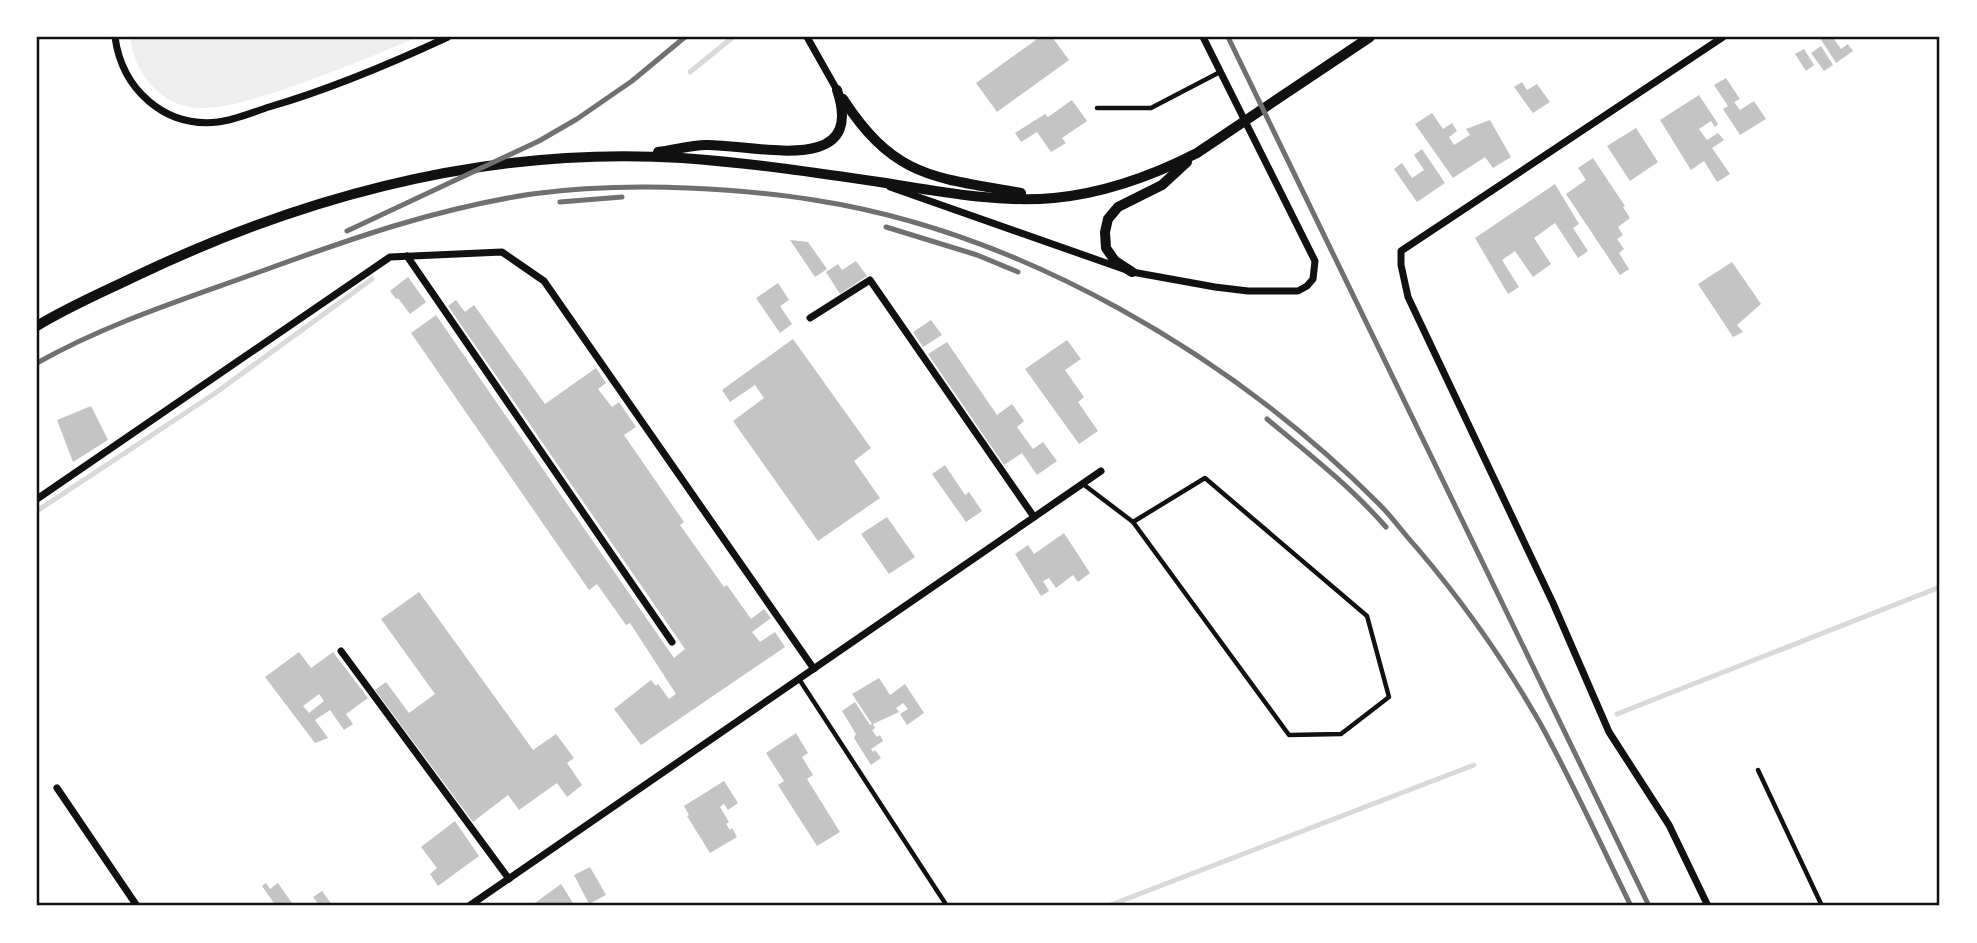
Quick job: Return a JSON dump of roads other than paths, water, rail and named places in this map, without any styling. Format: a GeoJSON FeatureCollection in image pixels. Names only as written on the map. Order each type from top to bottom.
{"type":"FeatureCollection","features":[{"type":"Feature","properties":{"kind":"street"},"geometry":{"type":"LineString","coordinates":[[115,37],[123,68],[132,85],[146,100],[163,112],[179,118],[219,122],[322,90],[448,37]]}},
{"type":"Feature","properties":{"kind":"street"},"geometry":{"type":"LineString","coordinates":[[807,37],[865,132],[885,151],[911,168],[951,180],[1052,198]]}},
{"type":"Feature","properties":{"kind":"street"},"geometry":{"type":"LineString","coordinates":[[873,181],[1132,272],[1248,291],[1298,291],[1313,279],[1315,261],[1311,250],[1203,37]]}},
{"type":"Feature","properties":{"kind":"street"},"geometry":{"type":"LineString","coordinates":[[37,324],[167,261],[280,215],[340,197],[436,174],[535,160],[635,156],[733,162],[961,195],[1052,198],[1120,186],[1197,153],[1370,37]]}},
{"type":"Feature","properties":{"kind":"street"},"geometry":{"type":"LineString","coordinates":[[1708,906],[1669,825],[1609,732],[1553,603],[1408,297],[1401,265],[1401,251],[1723,37]]}},
{"type":"Feature","properties":{"kind":"street"},"geometry":{"type":"LineString","coordinates":[[635,156],[704,145],[804,150],[822,147],[835,138],[842,125],[843,108],[837,90]]}},
{"type":"Feature","properties":{"kind":"street"},"geometry":{"type":"LineString","coordinates":[[1132,272],[1115,261],[1106,248],[1108,219],[1118,206],[1162,185],[1197,153]]}},
{"type":"Feature","properties":{"kind":"street"},"geometry":{"type":"LineString","coordinates":[[37,499],[390,257],[502,253],[544,281],[814,669]]}},
{"type":"Feature","properties":{"kind":"street"},"geometry":{"type":"LineString","coordinates":[[407,256],[672,642]]}},
{"type":"Feature","properties":{"kind":"street"},"geometry":{"type":"LineString","coordinates":[[810,318],[870,280],[1034,517]]}},
{"type":"Feature","properties":{"kind":"street"},"geometry":{"type":"LineString","coordinates":[[469,906],[1101,471]]}},
{"type":"Feature","properties":{"kind":"street"},"geometry":{"type":"LineString","coordinates":[[341,651],[509,879]]}},
{"type":"Feature","properties":{"kind":"street"},"geometry":{"type":"LineString","coordinates":[[57,788],[137,906]]}},
{"type":"Feature","properties":{"kind":"lane"},"geometry":{"type":"LineString","coordinates":[[1097,108],[1151,108],[1221,72]]}},
{"type":"Feature","properties":{"kind":"lane"},"geometry":{"type":"LineString","coordinates":[[1083,484],[1133,522],[1289,736],[1341,734],[1389,697],[1367,617],[1205,478],[1133,522]]}},
{"type":"Feature","properties":{"kind":"lane"},"geometry":{"type":"LineString","coordinates":[[799,679],[947,906]]}},
{"type":"Feature","properties":{"kind":"lane"},"geometry":{"type":"LineString","coordinates":[[1758,770],[1822,906]]}},
{"type":"Feature","properties":{"kind":"waterway"},"geometry":{"type":"LineString","coordinates":[[690,72],[733,37]]}},
{"type":"Feature","properties":{"kind":"waterway"},"geometry":{"type":"LineString","coordinates":[[37,511],[214,394],[372,279]]}},
{"type":"Feature","properties":{"kind":"waterway"},"geometry":{"type":"LineString","coordinates":[[1617,714],[1940,587]]}},
{"type":"Feature","properties":{"kind":"waterway"},"geometry":{"type":"LineString","coordinates":[[1108,906],[1474,765]]}},
{"type":"Feature","properties":{"kind":"railway"},"geometry":{"type":"LineString","coordinates":[[347,231],[539,141],[577,119],[632,81],[685,37]]}},
{"type":"Feature","properties":{"kind":"railway"},"geometry":{"type":"LineString","coordinates":[[1228,37],[1649,906]]}},
{"type":"Feature","properties":{"kind":"railway"},"geometry":{"type":"LineString","coordinates":[[37,363],[147,312],[328,247],[428,216],[532,194],[590,188],[649,187],[767,194],[814,200],[892,216],[969,240],[1045,271],[1119,308],[1190,351],[1258,399],[1321,450],[1379,504],[1451,590],[1512,678],[1540,723],[1631,906]]}},
{"type":"Feature","properties":{"kind":"railway"},"geometry":{"type":"LineString","coordinates":[[560,202],[622,197]]}},
{"type":"Feature","properties":{"kind":"railway"},"geometry":{"type":"LineString","coordinates":[[886,227],[977,255],[1018,272]]}},
{"type":"Feature","properties":{"kind":"railway"},"geometry":{"type":"LineString","coordinates":[[1267,419],[1344,484],[1386,527]]}}]}
